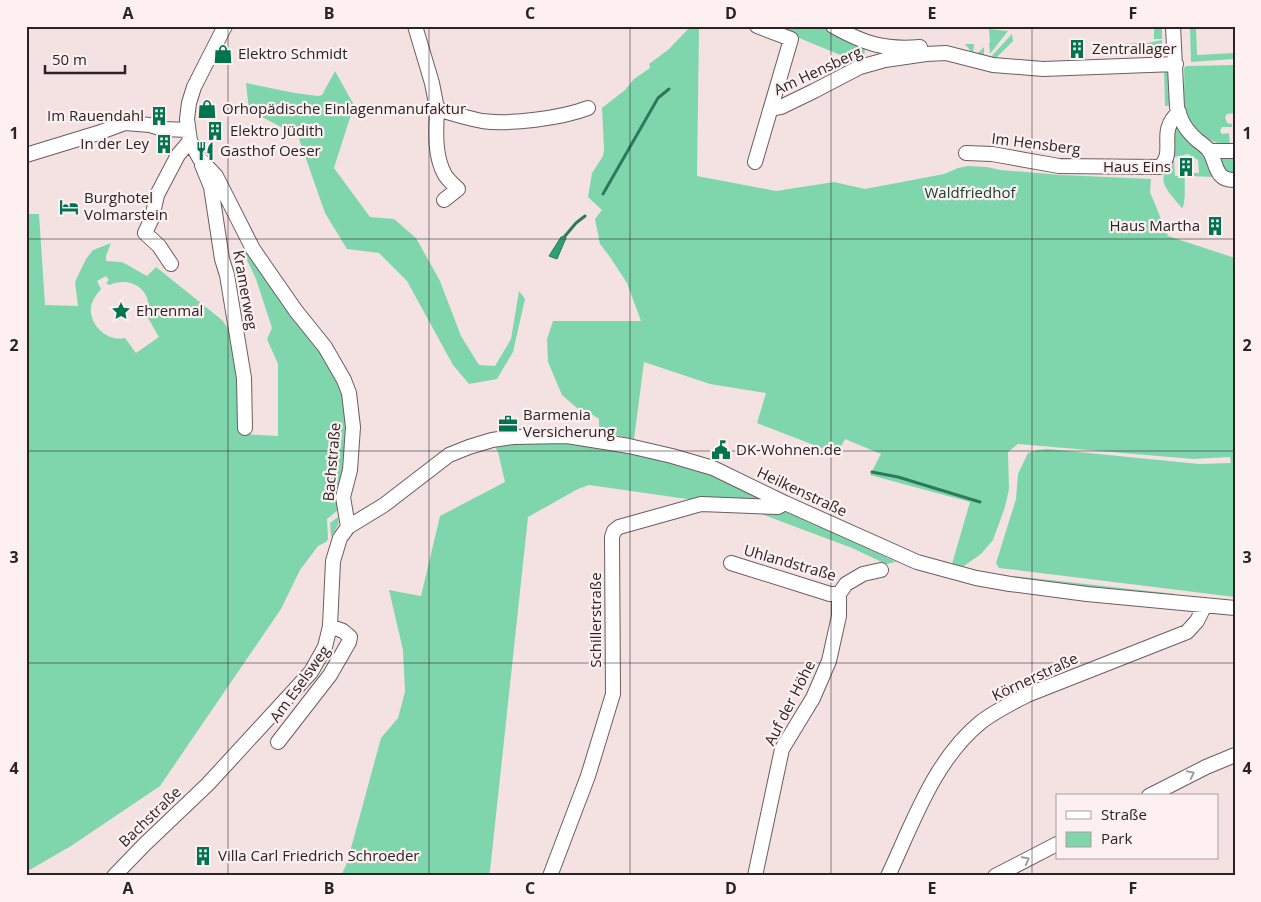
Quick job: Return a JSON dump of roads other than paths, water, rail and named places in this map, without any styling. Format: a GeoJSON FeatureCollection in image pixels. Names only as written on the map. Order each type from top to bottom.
{"type":"FeatureCollection","features":[{"type":"Feature","properties":{"kind":"street"},"geometry":{"type":"LineString","coordinates":[[171,264],[159,246],[145,233],[152,218],[157,195],[189,136],[189,103],[194,87],[225,26]]}},
{"type":"Feature","properties":{"kind":"street"},"geometry":{"type":"LineString","coordinates":[[415,26],[432,83],[437,109],[437,145],[440,164],[446,176],[458,189],[444,200]]}},
{"type":"Feature","properties":{"kind":"street"},"geometry":{"type":"LineString","coordinates":[[755,162],[791,39],[756,26]]}},
{"type":"Feature","properties":{"kind":"street"},"geometry":{"type":"LineString","coordinates":[[833,26],[851,36],[885,48],[924,46],[949,49],[965,58]]}},
{"type":"Feature","properties":{"kind":"street"},"geometry":{"type":"LineString","coordinates":[[1173,26],[1180,120],[1209,151],[1216,170],[1229,180],[1235,180]]}},
{"type":"Feature","properties":{"kind":"street","name":"Am Hensberg"},"geometry":{"type":"LineString","coordinates":[[771,109],[782,107],[864,65],[926,54],[946,53],[993,65],[1043,69],[1176,64]]}},
{"type":"Feature","properties":{"kind":"street"},"geometry":{"type":"LineString","coordinates":[[437,109],[482,121],[504,122],[574,114],[588,108]]}},
{"type":"Feature","properties":{"kind":"street","name":"Im Hensberg"},"geometry":{"type":"LineString","coordinates":[[966,153],[992,154],[1059,166],[1160,167],[1167,157],[1168,125],[1171,119],[1179,112]]}},
{"type":"Feature","properties":{"kind":"street"},"geometry":{"type":"LineString","coordinates":[[26,155],[125,123],[150,125],[189,136]]}},
{"type":"Feature","properties":{"kind":"street","name":"Bachstraße"},"geometry":{"type":"LineString","coordinates":[[114,876],[208,784],[311,672],[325,647],[330,626],[333,561],[340,538],[348,527],[343,497],[350,470],[353,427],[349,393],[344,380],[325,347],[264,265],[233,211],[216,176],[200,159],[189,136]]}},
{"type":"Feature","properties":{"kind":"street"},"geometry":{"type":"LineString","coordinates":[[1209,151],[1235,151]]}},
{"type":"Feature","properties":{"kind":"street","name":"Kramerweg"},"geometry":{"type":"LineString","coordinates":[[200,159],[212,188],[222,259],[228,275],[244,378],[245,428]]}},
{"type":"Feature","properties":{"kind":"street","name":"Heilkenstraße"},"geometry":{"type":"LineString","coordinates":[[348,527],[384,505],[449,455],[492,440],[567,436],[609,442],[672,456],[713,468],[785,503],[917,562],[952,572],[1010,584],[1087,594],[1235,608]]}},
{"type":"Feature","properties":{"kind":"street","name":"Schillerstraße"},"geometry":{"type":"LineString","coordinates":[[550,876],[588,776],[613,694],[612,537],[614,531],[619,527],[701,504],[778,507],[785,503]]}},
{"type":"Feature","properties":{"kind":"street","name":"Uhlandstraße"},"geometry":{"type":"LineString","coordinates":[[731,564],[830,594],[839,594]]}},
{"type":"Feature","properties":{"kind":"street"},"geometry":{"type":"LineString","coordinates":[[839,594],[846,584],[863,574],[882,570]]}},
{"type":"Feature","properties":{"kind":"street","name":"Auf der Höhe"},"geometry":{"type":"LineString","coordinates":[[754,876],[782,749],[813,698],[829,661],[839,616],[839,594]]}},
{"type":"Feature","properties":{"kind":"street","name":"Körnerstraße"},"geometry":{"type":"LineString","coordinates":[[888,876],[929,791],[945,763],[961,742],[982,722],[1005,706],[1028,695],[1187,632],[1198,620],[1205,605]]}},
{"type":"Feature","properties":{"kind":"street","name":"Am Eselsweg"},"geometry":{"type":"LineString","coordinates":[[278,742],[330,674],[349,642],[350,637],[330,626]]}},
{"type":"Feature","properties":{"kind":"street"},"geometry":{"type":"LineString","coordinates":[[1153,794],[1223,759],[1235,755]]}},
{"type":"Feature","properties":{"kind":"street"},"geometry":{"type":"LineString","coordinates":[[995,876],[1056,845]]}},
{"type":"Feature","properties":{"kind":"waterway"},"geometry":{"type":"LineString","coordinates":[[603,194],[658,98],[669,89]]}},
{"type":"Feature","properties":{"kind":"waterway"},"geometry":{"type":"LineString","coordinates":[[565,236],[585,216]]}},
{"type":"Feature","properties":{"kind":"waterway"},"geometry":{"type":"LineString","coordinates":[[872,472],[898,477],[980,502]]}},
{"type":"Feature","properties":{"kind":"place","name":"Zentrallager"},"geometry":{"type":"Point","coordinates":[1077,49]}},
{"type":"Feature","properties":{"kind":"place","name":"Elektro Schmidt"},"geometry":{"type":"Point","coordinates":[223,54]}},
{"type":"Feature","properties":{"kind":"place","name":"Orhopädische Einlagenmanufaktur"},"geometry":{"type":"Point","coordinates":[207,109]}},
{"type":"Feature","properties":{"kind":"place","name":"Im Rauendahl"},"geometry":{"type":"Point","coordinates":[159,116]}},
{"type":"Feature","properties":{"kind":"place","name":"Elektro Jüdith"},"geometry":{"type":"Point","coordinates":[215,131]}},
{"type":"Feature","properties":{"kind":"place","name":"In der Ley"},"geometry":{"type":"Point","coordinates":[164,144]}},
{"type":"Feature","properties":{"kind":"place","name":"Gasthof Oeser"},"geometry":{"type":"Point","coordinates":[205,151]}},
{"type":"Feature","properties":{"kind":"place","name":"Haus Eins"},"geometry":{"type":"Point","coordinates":[1186,167]}},
{"type":"Feature","properties":{"kind":"place","name":"Burghotel Volmarstein"},"geometry":{"type":"Point","coordinates":[69,207]}},
{"type":"Feature","properties":{"kind":"place","name":"Haus Martha"},"geometry":{"type":"Point","coordinates":[1215,226]}},
{"type":"Feature","properties":{"kind":"place","name":"Ehrenmal"},"geometry":{"type":"Point","coordinates":[121,311]}},
{"type":"Feature","properties":{"kind":"place","name":"Barmenia Versicherung"},"geometry":{"type":"Point","coordinates":[508,424]}},
{"type":"Feature","properties":{"kind":"place","name":"DK-Wohnen.de"},"geometry":{"type":"Point","coordinates":[721,450]}},
{"type":"Feature","properties":{"kind":"place","name":"Villa Carl Friedrich Schroeder"},"geometry":{"type":"Point","coordinates":[203,856]}},
{"type":"Feature","properties":{"kind":"park label","name":"Waldfriedhof"},"geometry":{"type":"Point","coordinates":[970,193]}}]}
